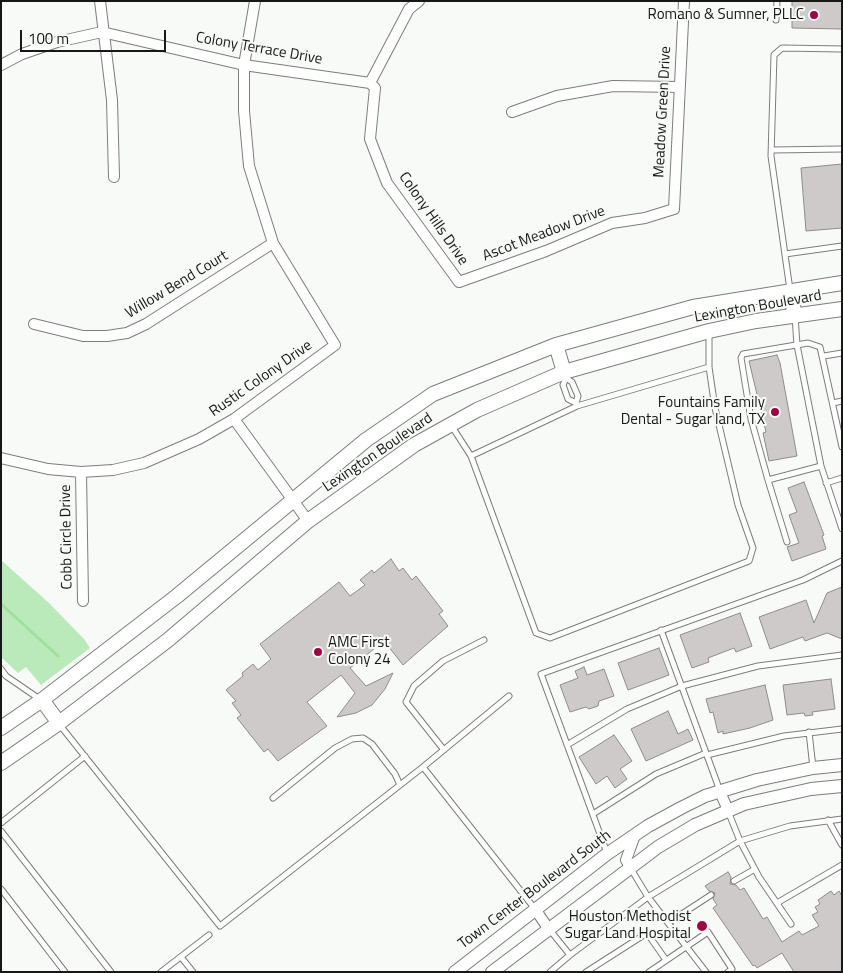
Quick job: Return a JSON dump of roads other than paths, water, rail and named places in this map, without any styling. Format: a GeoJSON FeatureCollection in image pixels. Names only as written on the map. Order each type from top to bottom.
{"type":"FeatureCollection","features":[{"type":"Feature","properties":{"kind":"main road","name":"Lexington Boulevard"},"geometry":{"type":"LineString","coordinates":[[1,728],[42,700],[177,596],[366,440],[433,394],[556,345],[693,307],[842,283]]}},
{"type":"Feature","properties":{"kind":"main road"},"geometry":{"type":"LineString","coordinates":[[790,291],[795,316]]}},
{"type":"Feature","properties":{"kind":"main road","name":"Lexington Boulevard"},"geometry":{"type":"LineString","coordinates":[[1,763],[59,723],[168,640],[308,521],[414,445],[477,410],[565,375],[709,331],[842,309]]}},
{"type":"Feature","properties":{"kind":"main road"},"geometry":{"type":"LineString","coordinates":[[556,345],[565,375]]}},
{"type":"Feature","properties":{"kind":"main road"},"geometry":{"type":"LineString","coordinates":[[42,700],[59,723]]}},
{"type":"Feature","properties":{"kind":"street"},"geometry":{"type":"LineString","coordinates":[[100,1],[102,32],[112,100],[114,177]]}},
{"type":"Feature","properties":{"kind":"street"},"geometry":{"type":"LineString","coordinates":[[255,1],[244,65],[244,111],[249,166],[273,243]]}},
{"type":"Feature","properties":{"kind":"street"},"geometry":{"type":"LineString","coordinates":[[370,84],[409,9],[419,1]]}},
{"type":"Feature","properties":{"kind":"street","name":"Meadow Green Drive"},"geometry":{"type":"LineString","coordinates":[[659,214],[674,209],[684,1]]}},
{"type":"Feature","properties":{"kind":"street","name":"Colony Terrace Drive"},"geometry":{"type":"LineString","coordinates":[[1,65],[22,54],[57,42],[102,32],[244,65],[370,84]]}},
{"type":"Feature","properties":{"kind":"street","name":"Colony Hills Drive"},"geometry":{"type":"LineString","coordinates":[[370,84],[374,88],[370,139],[387,183],[459,282],[470,278]]}},
{"type":"Feature","properties":{"kind":"street"},"geometry":{"type":"LineString","coordinates":[[512,112],[557,96],[614,86],[679,87]]}},
{"type":"Feature","properties":{"kind":"street","name":"Ascot Meadow Drive"},"geometry":{"type":"LineString","coordinates":[[470,278],[546,251],[612,224],[659,214]]}},
{"type":"Feature","properties":{"kind":"street","name":"Willow Bend Court"},"geometry":{"type":"LineString","coordinates":[[34,324],[83,336],[107,336],[127,333],[146,324],[273,243]]}},
{"type":"Feature","properties":{"kind":"street","name":"Rustic Colony Drive"},"geometry":{"type":"LineString","coordinates":[[1,458],[48,470],[81,472],[113,470],[144,463],[199,439],[234,419],[335,345],[273,243]]}},
{"type":"Feature","properties":{"kind":"street"},"geometry":{"type":"LineString","coordinates":[[234,419],[308,521]]}},
{"type":"Feature","properties":{"kind":"street","name":"Cobb Circle Drive"},"geometry":{"type":"LineString","coordinates":[[81,472],[84,601]]}},
{"type":"Feature","properties":{"kind":"street","name":"Town Center Boulevard South"},"geometry":{"type":"LineString","coordinates":[[455,971],[607,854],[635,834],[681,808],[720,792],[774,776],[813,768],[842,765]]}},
{"type":"Feature","properties":{"kind":"street"},"geometry":{"type":"LineString","coordinates":[[492,972],[658,847],[695,825],[728,810],[780,796],[842,786]]}},
{"type":"Feature","properties":{"kind":"street"},"geometry":{"type":"LineString","coordinates":[[720,792],[728,810]]}},
{"type":"Feature","properties":{"kind":"street","name":"Town Center Boulevard South"},"geometry":{"type":"LineString","coordinates":[[631,868],[626,860],[635,834]]}},
{"type":"Feature","properties":{"kind":"street"},"geometry":{"type":"LineString","coordinates":[[535,909],[548,928]]}},
{"type":"Feature","properties":{"kind":"lane"},"geometry":{"type":"LineString","coordinates":[[776,20],[777,1]]}},
{"type":"Feature","properties":{"kind":"lane"},"geometry":{"type":"LineString","coordinates":[[790,291],[772,150],[774,55],[782,48],[842,49]]}},
{"type":"Feature","properties":{"kind":"lane"},"geometry":{"type":"LineString","coordinates":[[772,150],[842,149]]}},
{"type":"Feature","properties":{"kind":"lane"},"geometry":{"type":"LineString","coordinates":[[785,254],[842,246]]}},
{"type":"Feature","properties":{"kind":"lane"},"geometry":{"type":"LineString","coordinates":[[795,316],[797,345],[821,466],[842,529]]}},
{"type":"Feature","properties":{"kind":"lane"},"geometry":{"type":"LineString","coordinates":[[450,425],[471,456],[536,633],[550,638],[749,561],[752,548],[738,505],[715,408],[709,367],[709,331]]}},
{"type":"Feature","properties":{"kind":"lane"},"geometry":{"type":"LineString","coordinates":[[787,542],[751,419],[740,358],[743,354],[797,345],[815,344],[820,347],[824,356],[842,447]]}},
{"type":"Feature","properties":{"kind":"lane"},"geometry":{"type":"LineString","coordinates":[[824,356],[842,353]]}},
{"type":"Feature","properties":{"kind":"lane"},"geometry":{"type":"LineString","coordinates":[[471,456],[576,405],[709,367]]}},
{"type":"Feature","properties":{"kind":"lane"},"geometry":{"type":"LineString","coordinates":[[565,375],[563,385],[568,399],[576,405]]}},
{"type":"Feature","properties":{"kind":"lane"},"geometry":{"type":"LineString","coordinates":[[565,375],[572,382],[578,396],[576,405]]}},
{"type":"Feature","properties":{"kind":"lane"},"geometry":{"type":"LineString","coordinates":[[833,404],[842,402]]}},
{"type":"Feature","properties":{"kind":"lane"},"geometry":{"type":"LineString","coordinates":[[768,480],[821,466]]}},
{"type":"Feature","properties":{"kind":"lane"},"geometry":{"type":"LineString","coordinates":[[826,483],[842,478]]}},
{"type":"Feature","properties":{"kind":"lane"},"geometry":{"type":"LineString","coordinates":[[607,854],[541,674],[803,580],[842,561]]}},
{"type":"Feature","properties":{"kind":"lane"},"geometry":{"type":"LineString","coordinates":[[661,630],[720,792]]}},
{"type":"Feature","properties":{"kind":"lane"},"geometry":{"type":"LineString","coordinates":[[444,750],[406,702],[414,686],[443,661],[484,640]]}},
{"type":"Feature","properties":{"kind":"lane"},"geometry":{"type":"LineString","coordinates":[[567,745],[626,709],[682,686],[758,666],[842,655]]}},
{"type":"Feature","properties":{"kind":"lane"},"geometry":{"type":"LineString","coordinates":[[1,669],[4,677],[42,700]]}},
{"type":"Feature","properties":{"kind":"lane"},"geometry":{"type":"LineString","coordinates":[[59,723],[220,926],[423,767],[509,696]]}},
{"type":"Feature","properties":{"kind":"lane"},"geometry":{"type":"LineString","coordinates":[[593,814],[656,774],[707,754],[784,736],[842,729]]}},
{"type":"Feature","properties":{"kind":"lane"},"geometry":{"type":"LineString","coordinates":[[809,732],[813,768]]}},
{"type":"Feature","properties":{"kind":"lane"},"geometry":{"type":"LineString","coordinates":[[273,798],[335,748],[352,739],[363,738],[372,744],[395,774],[400,785]]}},
{"type":"Feature","properties":{"kind":"lane"},"geometry":{"type":"LineString","coordinates":[[1,823],[85,756]]}},
{"type":"Feature","properties":{"kind":"lane"},"geometry":{"type":"LineString","coordinates":[[423,767],[535,909]]}},
{"type":"Feature","properties":{"kind":"lane"},"geometry":{"type":"LineString","coordinates":[[728,810],[740,842],[755,869],[791,924]]}},
{"type":"Feature","properties":{"kind":"lane"},"geometry":{"type":"LineString","coordinates":[[550,972],[648,897],[740,842],[790,826],[842,819]]}},
{"type":"Feature","properties":{"kind":"lane"},"geometry":{"type":"LineString","coordinates":[[828,820],[842,845]]}},
{"type":"Feature","properties":{"kind":"lane"},"geometry":{"type":"LineString","coordinates":[[1,831],[111,972]]}},
{"type":"Feature","properties":{"kind":"lane"},"geometry":{"type":"LineString","coordinates":[[777,903],[842,865]]}},
{"type":"Feature","properties":{"kind":"lane"},"geometry":{"type":"LineString","coordinates":[[631,868],[648,897],[707,972]]}},
{"type":"Feature","properties":{"kind":"lane"},"geometry":{"type":"LineString","coordinates":[[734,881],[755,869]]}},
{"type":"Feature","properties":{"kind":"lane"},"geometry":{"type":"LineString","coordinates":[[1,889],[64,972]]}},
{"type":"Feature","properties":{"kind":"lane"},"geometry":{"type":"LineString","coordinates":[[668,923],[711,895]]}},
{"type":"Feature","properties":{"kind":"lane"},"geometry":{"type":"LineString","coordinates":[[548,928],[570,956]]}},
{"type":"Feature","properties":{"kind":"lane"},"geometry":{"type":"LineString","coordinates":[[649,972],[708,932],[732,968],[728,972]]}},
{"type":"Feature","properties":{"kind":"lane"},"geometry":{"type":"LineString","coordinates":[[586,972],[647,933],[666,960]]}},
{"type":"Feature","properties":{"kind":"lane"},"geometry":{"type":"LineString","coordinates":[[161,972],[209,936]]}},
{"type":"Feature","properties":{"kind":"lane"},"geometry":{"type":"LineString","coordinates":[[181,957],[193,972]]}},
{"type":"Feature","properties":{"kind":"waterway"},"geometry":{"type":"LineString","coordinates":[[1,604],[58,656]]}},
{"type":"Feature","properties":{"kind":"place","name":"Romano & Sumner, PLLC"},"geometry":{"type":"Point","coordinates":[814,15]}},
{"type":"Feature","properties":{"kind":"place","name":"Fountains Family Dental - Sugar land, TX"},"geometry":{"type":"Point","coordinates":[775,412]}},
{"type":"Feature","properties":{"kind":"place","name":"AMC First Colony 24"},"geometry":{"type":"Point","coordinates":[318,652]}},
{"type":"Feature","properties":{"kind":"place","name":"Houston Methodist Sugar Land Hospital"},"geometry":{"type":"Point","coordinates":[702,926]}}]}
